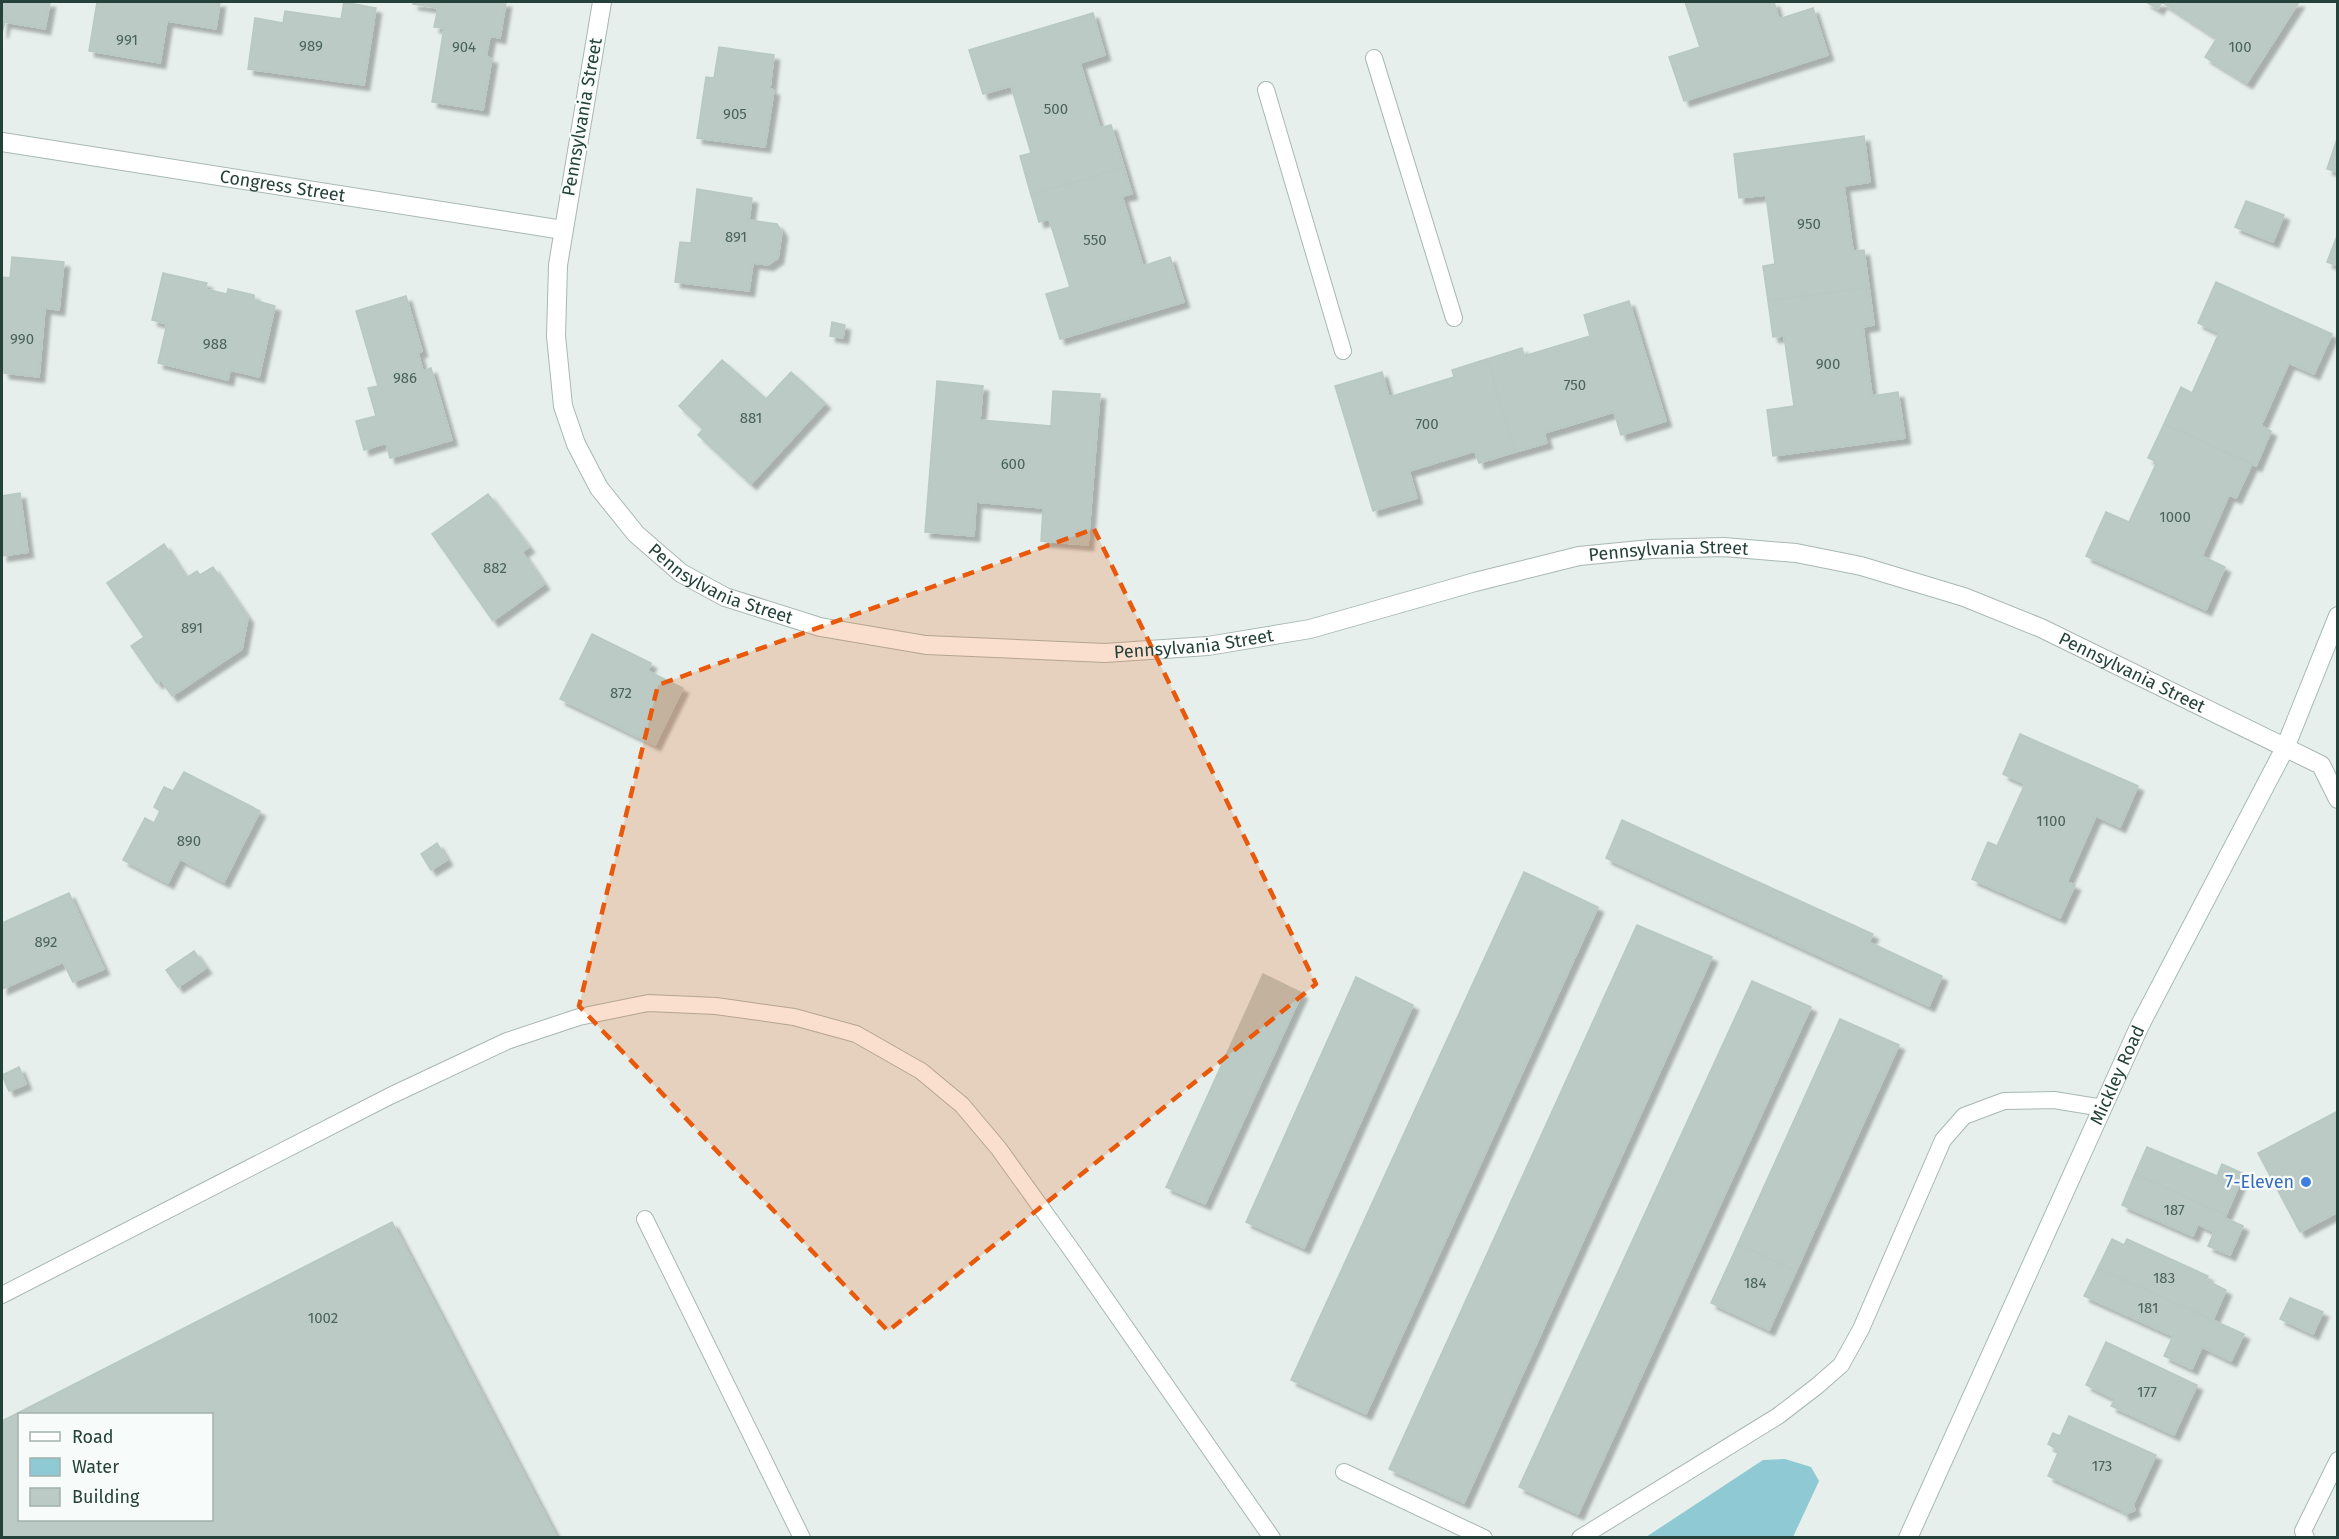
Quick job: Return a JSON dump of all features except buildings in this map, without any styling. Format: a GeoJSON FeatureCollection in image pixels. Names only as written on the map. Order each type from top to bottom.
{"type":"FeatureCollection","features":[{"type":"Feature","properties":{"kind":"street","name":"Pennsylvania Street"},"geometry":{"type":"LineString","coordinates":[[602,2],[558,265],[556,336],[563,406],[576,444],[599,488],[636,534],[681,573],[725,597],[820,627],[938,646],[1106,654],[1208,646],[1310,630],[1475,582],[1579,556],[1651,549],[1724,547],[1784,552],[1861,566],[1964,597],[2041,628],[2321,765],[2337,799]]}},
{"type":"Feature","properties":{"kind":"street","name":"Congress Street"},"geometry":{"type":"LineString","coordinates":[[2,142],[563,230]]}},
{"type":"Feature","properties":{"kind":"street","name":"Mickley Road"},"geometry":{"type":"LineString","coordinates":[[1908,1538],[2140,1025],[2285,748],[2337,616]]}},
{"type":"Feature","properties":{"kind":"lane"},"geometry":{"type":"LineString","coordinates":[[1374,58],[1454,318]]}},
{"type":"Feature","properties":{"kind":"lane"},"geometry":{"type":"LineString","coordinates":[[1266,90],[1343,351]]}},
{"type":"Feature","properties":{"kind":"lane"},"geometry":{"type":"LineString","coordinates":[[2,1295],[390,1096],[507,1041],[579,1017],[648,1003],[716,1006],[794,1017],[856,1034],[921,1071],[962,1104],[999,1149],[1073,1252],[1272,1538]]}},
{"type":"Feature","properties":{"kind":"lane"},"geometry":{"type":"LineString","coordinates":[[1580,1538],[1778,1416],[1841,1365],[1862,1329],[1943,1140],[1964,1116],[2004,1101],[2054,1100],[2103,1108]]}},
{"type":"Feature","properties":{"kind":"lane"},"geometry":{"type":"LineString","coordinates":[[645,1219],[801,1538]]}},
{"type":"Feature","properties":{"kind":"lane"},"geometry":{"type":"LineString","coordinates":[[2306,1538],[2303,1531],[2337,1460]]}},
{"type":"Feature","properties":{"kind":"lane"},"geometry":{"type":"LineString","coordinates":[[1344,1472],[1484,1538]]}},
{"type":"Feature","properties":{"kind":"highlighted area"},"geometry":{"type":"Polygon","coordinates":[[[1094,529],[1316,984],[888,1331],[579,1006],[658,685],[1094,529]]]}},
{"type":"Feature","properties":{"kind":"water"},"geometry":{"type":"Polygon","coordinates":[[[1785,1459],[1811,1467],[1819,1481],[1793,1537],[1646,1537],[1763,1460],[1785,1459]]]}},
{"type":"Feature","properties":{"kind":"place","name":"7-Eleven"},"geometry":{"type":"Point","coordinates":[2306,1182]}}]}
